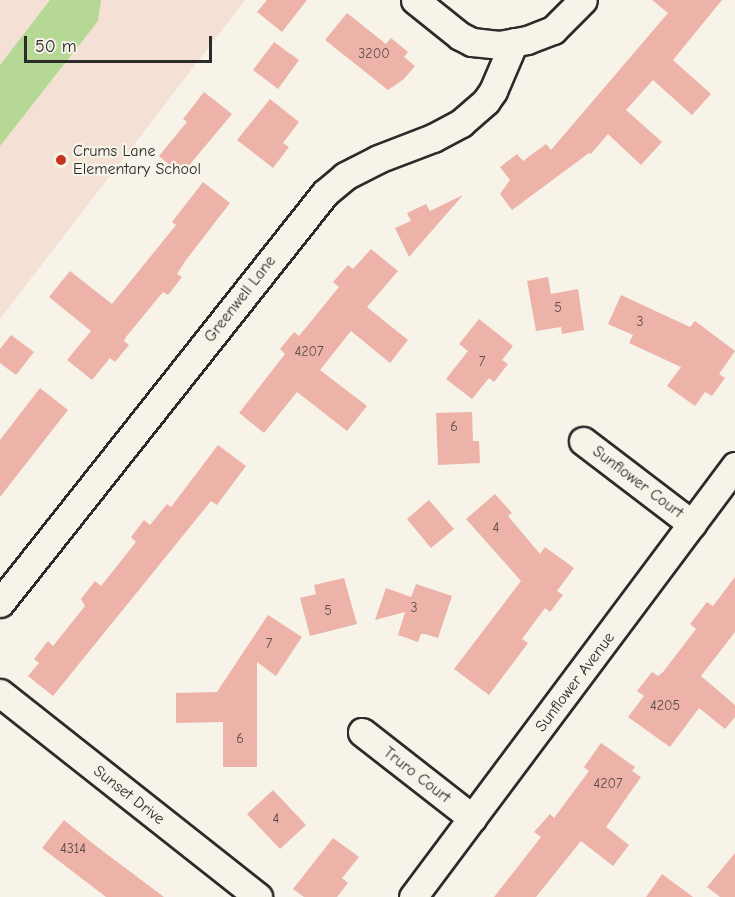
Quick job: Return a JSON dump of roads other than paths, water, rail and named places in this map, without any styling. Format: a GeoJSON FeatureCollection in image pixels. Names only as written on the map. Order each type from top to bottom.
{"type":"FeatureCollection","features":[{"type":"Feature","properties":{"kind":"street"},"geometry":{"type":"LineString","coordinates":[[415,0],[450,29],[472,42],[499,45],[553,30],[583,0]]}},
{"type":"Feature","properties":{"kind":"street","name":"Greenwell Lane"},"geometry":{"type":"LineString","coordinates":[[0,603],[325,193],[345,176],[378,159],[433,138],[461,123],[486,101],[493,91],[514,42]]}},
{"type":"Feature","properties":{"kind":"street","name":"Sunflower Court"},"geometry":{"type":"LineString","coordinates":[[583,441],[692,524]]}},
{"type":"Feature","properties":{"kind":"street","name":"Sunflower Avenue"},"geometry":{"type":"LineString","coordinates":[[413,897],[735,466]]}},
{"type":"Feature","properties":{"kind":"street","name":"Sunset Drive"},"geometry":{"type":"LineString","coordinates":[[0,693],[258,897]]}},
{"type":"Feature","properties":{"kind":"street","name":"Truro Court"},"geometry":{"type":"LineString","coordinates":[[362,732],[472,818]]}},
{"type":"Feature","properties":{"kind":"place","name":"Crums Lane Elementary School"},"geometry":{"type":"Point","coordinates":[61,160]}}]}
